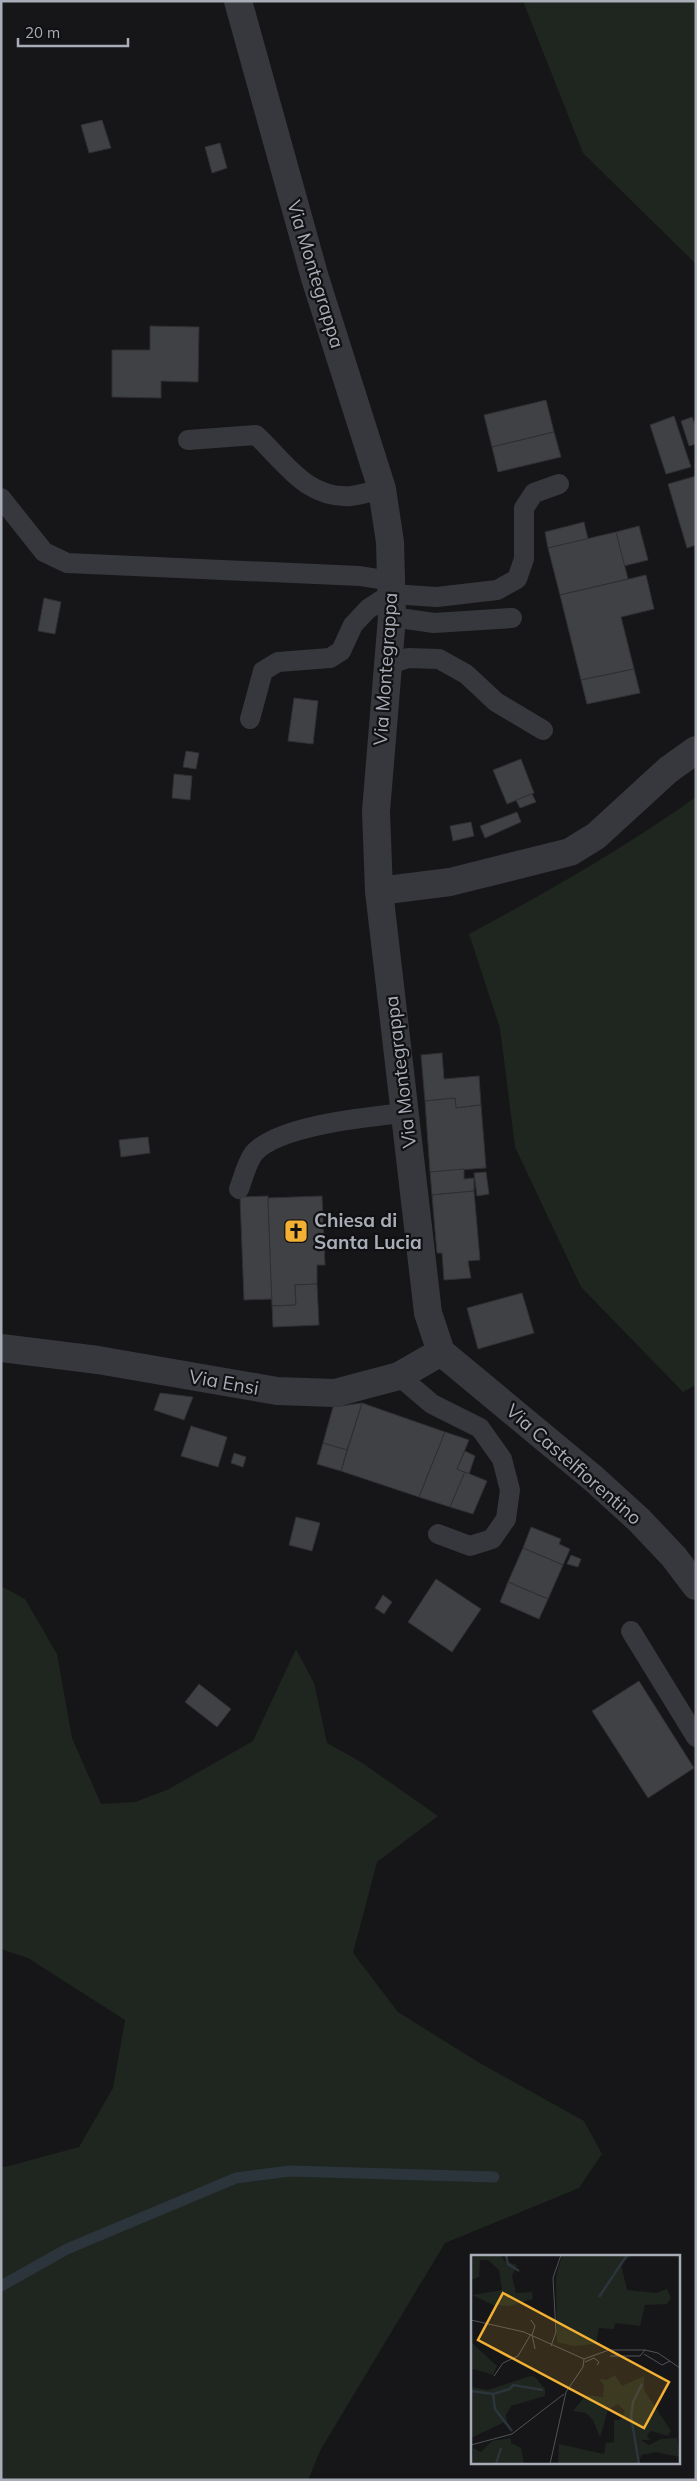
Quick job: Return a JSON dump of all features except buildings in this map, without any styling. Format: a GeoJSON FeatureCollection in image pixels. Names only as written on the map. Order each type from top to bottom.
{"type":"FeatureCollection","features":[{"type":"Feature","properties":{"kind":"street","name":"Via Montegrappa"},"geometry":{"type":"LineString","coordinates":[[238,1],[315,278],[382,488],[390,542],[391,597],[376,812],[378,891],[428,1313],[441,1352]]}},
{"type":"Feature","properties":{"kind":"street"},"geometry":{"type":"LineString","coordinates":[[378,891],[450,882],[570,852],[596,836],[668,770],[696,750]]}},
{"type":"Feature","properties":{"kind":"street","name":"Via Ensi"},"geometry":{"type":"LineString","coordinates":[[1,1348],[98,1360],[277,1391],[335,1393],[399,1376],[441,1352]]}},
{"type":"Feature","properties":{"kind":"street","name":"Via Castelfiorentino"},"geometry":{"type":"LineString","coordinates":[[441,1352],[594,1479],[639,1520],[674,1557],[696,1586]]}},
{"type":"Feature","properties":{"kind":"lane"},"geometry":{"type":"LineString","coordinates":[[188,440],[256,435],[307,486],[320,492],[352,496],[382,488]]}},
{"type":"Feature","properties":{"kind":"lane"},"geometry":{"type":"LineString","coordinates":[[250,719],[263,671],[278,662],[330,658],[341,651],[353,625],[368,609],[391,597],[437,597],[497,590],[517,579],[524,558],[524,508],[534,493],[559,484]]}},
{"type":"Feature","properties":{"kind":"lane"},"geometry":{"type":"LineString","coordinates":[[1,498],[44,552],[67,563],[360,576],[434,623],[512,618]]}},
{"type":"Feature","properties":{"kind":"lane"},"geometry":{"type":"LineString","coordinates":[[387,666],[408,658],[439,659],[466,674],[496,702],[543,730]]}},
{"type":"Feature","properties":{"kind":"lane"},"geometry":{"type":"LineString","coordinates":[[239,1189],[253,1154],[268,1142],[292,1132],[354,1119],[405,1113]]}},
{"type":"Feature","properties":{"kind":"lane"},"geometry":{"type":"LineString","coordinates":[[399,1376],[432,1404],[480,1428],[502,1459],[510,1490],[506,1519],[492,1539],[470,1546],[438,1534]]}},
{"type":"Feature","properties":{"kind":"lane"},"geometry":{"type":"LineString","coordinates":[[631,1632],[696,1737]]}},
{"type":"Feature","properties":{"kind":"shaded area"},"geometry":{"type":"Polygon","coordinates":[[[523,1],[696,1],[696,264],[583,153],[523,1]]]}},
{"type":"Feature","properties":{"kind":"shaded area"},"geometry":{"type":"Polygon","coordinates":[[[696,797],[696,1385],[683,1392],[581,1287],[515,1147],[500,1028],[469,934],[584,869],[696,797]]]}},
{"type":"Feature","properties":{"kind":"shaded area"},"geometry":{"type":"Polygon","coordinates":[[[1,1586],[25,1599],[57,1654],[72,1738],[101,1804],[135,1802],[167,1790],[253,1741],[296,1649],[314,1683],[327,1743],[361,1762],[438,1816],[377,1862],[353,1953],[398,2012],[478,2062],[584,2121],[602,2154],[579,2188],[445,2243],[321,2449],[308,2480],[1,2480],[1,2166],[5,2167],[79,2147],[113,2088],[125,2020],[28,1958],[1,1949],[1,1586]]]}},
{"type":"Feature","properties":{"kind":"waterway"},"geometry":{"type":"LineString","coordinates":[[1,2286],[67,2249],[236,2178],[290,2171],[494,2177]]}},
{"type":"Feature","properties":{"kind":"place","name":"Chiesa di Santa Lucia"},"geometry":{"type":"Point","coordinates":[296,1231]}}]}
